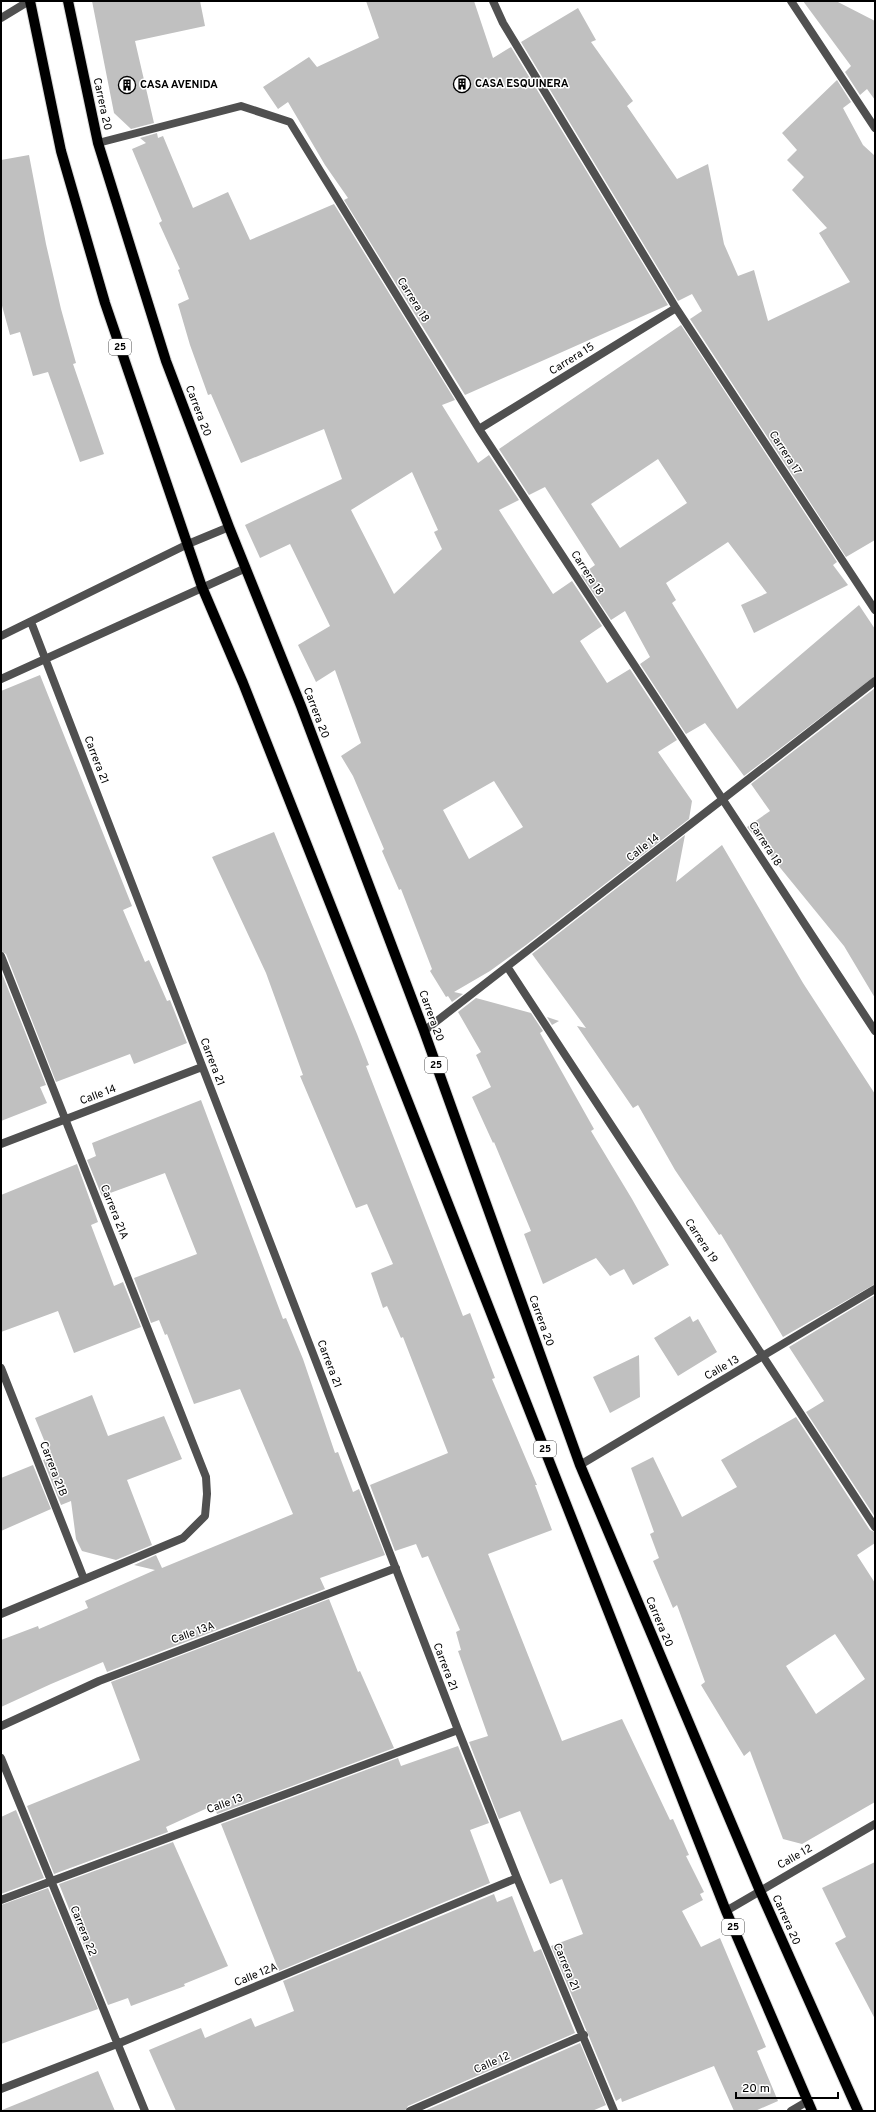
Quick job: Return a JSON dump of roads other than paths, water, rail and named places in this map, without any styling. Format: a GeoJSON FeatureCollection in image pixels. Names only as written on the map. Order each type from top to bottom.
{"type":"FeatureCollection","features":[{"type":"Feature","properties":{"kind":"main road","name":"25"},"geometry":{"type":"LineString","coordinates":[[30,1],[61,151],[105,303],[202,587],[243,683],[328,896],[726,1911],[812,2111]]}},
{"type":"Feature","properties":{"kind":"main road","name":"Carrera 20"},"geometry":{"type":"LineString","coordinates":[[68,1],[98,143],[166,361],[229,527],[301,706],[424,1031],[580,1465],[760,1891],[858,2111]]}},
{"type":"Feature","properties":{"kind":"street"},"geometry":{"type":"LineString","coordinates":[[1,18],[30,1]]}},
{"type":"Feature","properties":{"kind":"street","name":"Carrera 17"},"geometry":{"type":"LineString","coordinates":[[493,1],[504,22],[676,308],[875,610]]}},
{"type":"Feature","properties":{"kind":"street"},"geometry":{"type":"LineString","coordinates":[[791,1],[875,128]]}},
{"type":"Feature","properties":{"kind":"street","name":"Carrera 18"},"geometry":{"type":"LineString","coordinates":[[98,143],[241,106],[290,122],[480,429],[875,1031]]}},
{"type":"Feature","properties":{"kind":"street","name":"Carrera 15"},"geometry":{"type":"LineString","coordinates":[[480,429],[676,308]]}},
{"type":"Feature","properties":{"kind":"street"},"geometry":{"type":"LineString","coordinates":[[1,636],[188,544],[229,527]]}},
{"type":"Feature","properties":{"kind":"street"},"geometry":{"type":"LineString","coordinates":[[1,679],[246,568]]}},
{"type":"Feature","properties":{"kind":"street","name":"Carrera 21"},"geometry":{"type":"LineString","coordinates":[[31,622],[458,1730],[517,1878],[584,2035],[614,2111]]}},
{"type":"Feature","properties":{"kind":"street","name":"Calle 14"},"geometry":{"type":"LineString","coordinates":[[424,1031],[508,968],[875,681]]}},
{"type":"Feature","properties":{"kind":"street","name":"Carrera 21A"},"geometry":{"type":"LineString","coordinates":[[1,956],[206,1477],[208,1494],[205,1516],[183,1538],[1,1614]]}},
{"type":"Feature","properties":{"kind":"street","name":"Carrera 19"},"geometry":{"type":"LineString","coordinates":[[508,968],[875,1527]]}},
{"type":"Feature","properties":{"kind":"street","name":"Calle 14"},"geometry":{"type":"LineString","coordinates":[[1,1144],[202,1067]]}},
{"type":"Feature","properties":{"kind":"street","name":"Calle 13"},"geometry":{"type":"LineString","coordinates":[[580,1465],[764,1357],[875,1289]]}},
{"type":"Feature","properties":{"kind":"street","name":"Carrera 21B"},"geometry":{"type":"LineString","coordinates":[[1,1368],[84,1579]]}},
{"type":"Feature","properties":{"kind":"street","name":"Calle 13A"},"geometry":{"type":"LineString","coordinates":[[1,1726],[120,1673],[396,1568]]}},
{"type":"Feature","properties":{"kind":"street","name":"Calle 13"},"geometry":{"type":"LineString","coordinates":[[1,1900],[50,1880],[458,1730]]}},
{"type":"Feature","properties":{"kind":"street","name":"Carrera 22"},"geometry":{"type":"LineString","coordinates":[[1,1758],[145,2111]]}},
{"type":"Feature","properties":{"kind":"street","name":"Calle 12"},"geometry":{"type":"LineString","coordinates":[[726,1911],[875,1824]]}},
{"type":"Feature","properties":{"kind":"street","name":"Calle 12A"},"geometry":{"type":"LineString","coordinates":[[1,2089],[117,2044],[517,1878]]}},
{"type":"Feature","properties":{"kind":"street","name":"Calle 12"},"geometry":{"type":"LineString","coordinates":[[410,2111],[584,2035]]}},
{"type":"Feature","properties":{"kind":"street"},"geometry":{"type":"LineString","coordinates":[[791,2111],[808,2101]]}},
{"type":"Feature","properties":{"kind":"place","name":"CASA ESQUINERA"},"geometry":{"type":"Point","coordinates":[462,84]}},
{"type":"Feature","properties":{"kind":"place","name":"CASA AVENIDA"},"geometry":{"type":"Point","coordinates":[127,85]}}]}
